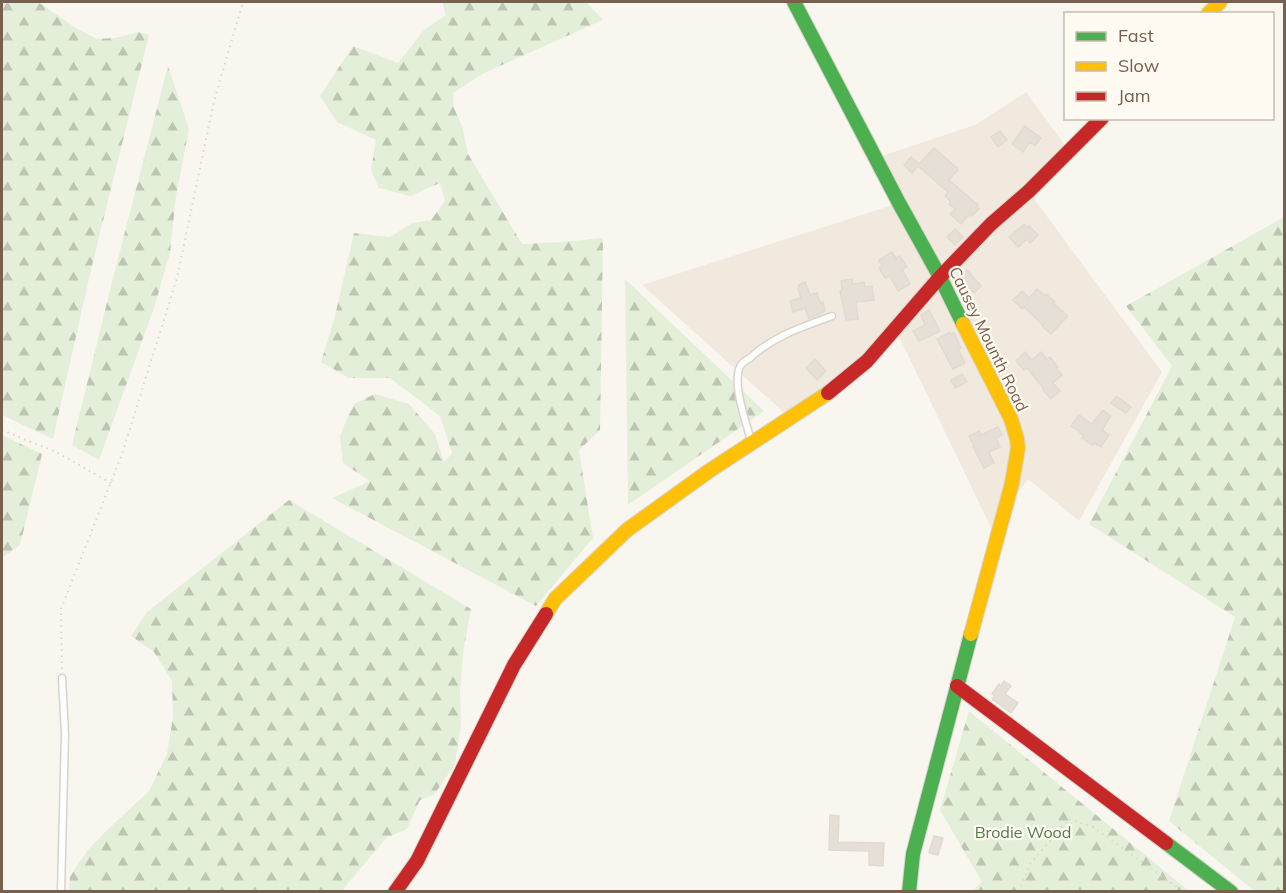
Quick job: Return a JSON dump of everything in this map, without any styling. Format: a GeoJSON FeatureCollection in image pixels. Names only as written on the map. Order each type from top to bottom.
{"type":"FeatureCollection","features":[{"type":"Feature","properties":{"kind":"street","name":"Causey Mounth Road"},"geometry":{"type":"LineString","coordinates":[[794,2],[940,277],[1011,419],[1017,439],[1012,483],[913,854],[909,891]]}},
{"type":"Feature","properties":{"kind":"street"},"geometry":{"type":"LineString","coordinates":[[395,891],[417,861],[514,665],[555,600],[627,530],[709,471],[828,393],[867,361],[940,277],[991,224],[1029,191],[1100,120]]}},
{"type":"Feature","properties":{"kind":"street"},"geometry":{"type":"LineString","coordinates":[[957,686],[1231,891]]}},
{"type":"Feature","properties":{"kind":"lane"},"geometry":{"type":"LineString","coordinates":[[752,444],[740,402],[738,376],[740,366],[760,348],[791,331],[832,316]]}},
{"type":"Feature","properties":{"kind":"lane"},"geometry":{"type":"LineString","coordinates":[[61,891],[65,734],[62,678]]}},
{"type":"Feature","properties":{"kind":"path"},"geometry":{"type":"LineString","coordinates":[[62,678],[61,609],[122,454],[177,278],[214,101],[243,2]]}},
{"type":"Feature","properties":{"kind":"path"},"geometry":{"type":"LineString","coordinates":[[2,430],[57,452],[111,483]]}},
{"type":"Feature","properties":{"kind":"path"},"geometry":{"type":"LineString","coordinates":[[1019,891],[1030,864],[1069,819],[1093,827],[1184,891]]}},
{"type":"Feature","properties":{"kind":"shaded area"},"geometry":{"type":"Polygon","coordinates":[[[1026,92],[1069,151],[1029,192],[1162,372],[1079,521],[1028,479],[1005,509],[996,538],[895,328],[790,418],[642,285],[899,203],[876,158],[975,125],[1026,92]]]}},
{"type":"Feature","properties":{"kind":"green space"},"geometry":{"type":"Polygon","coordinates":[[[2,2],[38,2],[76,28],[97,39],[115,38],[138,32],[149,35],[90,274],[53,439],[2,415],[2,2]]]}},
{"type":"Feature","properties":{"kind":"green space"},"geometry":{"type":"Polygon","coordinates":[[[442,2],[586,2],[603,20],[484,73],[453,93],[454,108],[463,129],[468,154],[522,244],[603,238],[600,430],[579,450],[593,538],[536,606],[332,498],[370,481],[343,463],[340,436],[354,404],[375,394],[409,404],[435,434],[444,462],[452,453],[440,416],[390,378],[349,378],[321,362],[335,316],[354,233],[390,237],[412,223],[431,220],[445,201],[440,183],[410,196],[379,188],[371,170],[376,140],[337,122],[320,96],[353,46],[398,63],[424,30],[446,15],[442,2]]]}},
{"type":"Feature","properties":{"kind":"green space"},"geometry":{"type":"Polygon","coordinates":[[[168,66],[189,129],[176,196],[170,253],[154,308],[99,460],[72,445],[168,66]]]}},
{"type":"Feature","properties":{"kind":"green space"},"geometry":{"type":"Polygon","coordinates":[[[1284,217],[1284,891],[1254,891],[1169,821],[1235,617],[1089,524],[1172,366],[1126,306],[1284,217]]]}},
{"type":"Feature","properties":{"kind":"green space"},"geometry":{"type":"Polygon","coordinates":[[[625,279],[764,411],[628,505],[625,279]]]}},
{"type":"Feature","properties":{"kind":"green space"},"geometry":{"type":"Polygon","coordinates":[[[2,435],[42,454],[20,545],[2,558],[2,435]]]}},
{"type":"Feature","properties":{"kind":"green space"},"geometry":{"type":"Polygon","coordinates":[[[289,500],[471,609],[463,654],[460,691],[461,725],[455,764],[434,795],[420,800],[407,829],[386,838],[343,891],[69,891],[70,876],[88,850],[149,791],[167,754],[173,717],[172,681],[154,652],[131,636],[147,612],[289,500]]]}},
{"type":"Feature","properties":{"kind":"green space","name":"Brodie Wood"},"geometry":{"type":"Polygon","coordinates":[[[969,711],[1189,891],[972,891],[982,882],[940,810],[969,711]]]}},
{"type":"Feature","properties":{"kind":"building"},"geometry":{"type":"Polygon","coordinates":[[[1025,126],[1041,138],[1035,146],[1030,142],[1023,152],[1012,144],[1025,126]]]}},
{"type":"Feature","properties":{"kind":"building"},"geometry":{"type":"Polygon","coordinates":[[[1000,131],[1007,140],[998,147],[991,137],[1000,131]]]}},
{"type":"Feature","properties":{"kind":"building"},"geometry":{"type":"Polygon","coordinates":[[[934,148],[958,170],[949,180],[978,205],[979,209],[972,216],[970,214],[961,224],[950,214],[955,209],[945,196],[948,192],[918,166],[912,173],[904,165],[911,157],[919,164],[934,148]]]}},
{"type":"Feature","properties":{"kind":"building"},"geometry":{"type":"Polygon","coordinates":[[[1024,224],[1038,235],[1030,243],[1027,239],[1018,247],[1009,237],[1024,224]]]}},
{"type":"Feature","properties":{"kind":"building"},"geometry":{"type":"Polygon","coordinates":[[[955,229],[963,237],[955,245],[947,237],[955,229]]]}},
{"type":"Feature","properties":{"kind":"building"},"geometry":{"type":"Polygon","coordinates":[[[892,252],[896,258],[900,256],[907,267],[902,269],[910,284],[898,291],[890,276],[885,278],[879,268],[882,266],[879,260],[892,252]]]}},
{"type":"Feature","properties":{"kind":"building"},"geometry":{"type":"Polygon","coordinates":[[[967,270],[981,286],[974,293],[970,288],[964,293],[954,281],[967,270]]]}},
{"type":"Feature","properties":{"kind":"building"},"geometry":{"type":"Polygon","coordinates":[[[852,279],[853,284],[864,282],[865,287],[872,286],[874,300],[856,302],[858,319],[846,320],[840,291],[842,290],[841,281],[852,279]]]}},
{"type":"Feature","properties":{"kind":"building"},"geometry":{"type":"Polygon","coordinates":[[[805,282],[810,295],[817,293],[820,303],[823,302],[825,311],[809,319],[805,308],[793,312],[790,301],[801,298],[798,288],[805,282]]]}},
{"type":"Feature","properties":{"kind":"building"},"geometry":{"type":"Polygon","coordinates":[[[1037,289],[1044,295],[1046,294],[1068,316],[1051,334],[1024,307],[1022,309],[1013,300],[1022,291],[1029,298],[1037,289]]]}},
{"type":"Feature","properties":{"kind":"building"},"geometry":{"type":"Polygon","coordinates":[[[929,310],[940,331],[919,341],[913,331],[925,325],[921,315],[929,310]]]}},
{"type":"Feature","properties":{"kind":"building"},"geometry":{"type":"Polygon","coordinates":[[[950,332],[954,333],[965,363],[953,369],[937,339],[950,332]]]}},
{"type":"Feature","properties":{"kind":"building"},"geometry":{"type":"Polygon","coordinates":[[[1025,352],[1032,360],[1041,352],[1047,359],[1050,357],[1058,367],[1056,368],[1062,375],[1053,383],[1060,391],[1051,399],[1027,368],[1024,370],[1016,361],[1025,352]]]}},
{"type":"Feature","properties":{"kind":"building"},"geometry":{"type":"Polygon","coordinates":[[[815,359],[826,371],[817,380],[806,368],[815,359]]]}},
{"type":"Feature","properties":{"kind":"building"},"geometry":{"type":"Polygon","coordinates":[[[962,374],[967,382],[955,388],[951,380],[962,374]]]}},
{"type":"Feature","properties":{"kind":"building"},"geometry":{"type":"Polygon","coordinates":[[[1116,396],[1131,407],[1126,413],[1111,403],[1116,396]]]}},
{"type":"Feature","properties":{"kind":"building"},"geometry":{"type":"Polygon","coordinates":[[[1103,410],[1111,416],[1102,430],[1109,435],[1101,447],[1094,443],[1092,445],[1082,438],[1084,436],[1071,426],[1079,415],[1092,424],[1103,410]]]}},
{"type":"Feature","properties":{"kind":"building"},"geometry":{"type":"Polygon","coordinates":[[[998,427],[1002,435],[996,438],[1000,447],[989,452],[994,463],[984,468],[969,436],[979,431],[981,435],[998,427]]]}},
{"type":"Feature","properties":{"kind":"building"},"geometry":{"type":"Polygon","coordinates":[[[1004,681],[1011,686],[1005,694],[1018,703],[1011,713],[992,699],[995,696],[992,694],[1004,681]]]}},
{"type":"Feature","properties":{"kind":"building"},"geometry":{"type":"Polygon","coordinates":[[[830,815],[839,816],[838,842],[884,843],[883,866],[869,865],[869,851],[829,850],[830,815]]]}},
{"type":"Feature","properties":{"kind":"building"},"geometry":{"type":"Polygon","coordinates":[[[934,836],[943,838],[938,855],[929,853],[934,836]]]}},
{"type":"Feature","properties":{"kind":"traffic: fast"},"geometry":{"type":"LineString","coordinates":[[794,2],[963,324]]}},
{"type":"Feature","properties":{"kind":"traffic: fast"},"geometry":{"type":"LineString","coordinates":[[909,892],[913,854],[971,634]]}},
{"type":"Feature","properties":{"kind":"traffic: fast"},"geometry":{"type":"LineString","coordinates":[[1166,843],[1231,892]]}},
{"type":"Feature","properties":{"kind":"traffic: slow"},"geometry":{"type":"LineString","coordinates":[[1210,12],[1220,2]]}},
{"type":"Feature","properties":{"kind":"traffic: slow"},"geometry":{"type":"LineString","coordinates":[[963,324],[1011,419],[1018,448],[1012,483],[971,634]]}},
{"type":"Feature","properties":{"kind":"traffic: slow"},"geometry":{"type":"LineString","coordinates":[[546,614],[555,599],[627,530],[709,471],[828,393]]}},
{"type":"Feature","properties":{"kind":"traffic: jam"},"geometry":{"type":"LineString","coordinates":[[828,393],[867,361],[940,277],[991,224],[1029,191],[1100,120]]}},
{"type":"Feature","properties":{"kind":"traffic: jam"},"geometry":{"type":"LineString","coordinates":[[395,892],[417,861],[514,665],[546,614]]}},
{"type":"Feature","properties":{"kind":"traffic: jam"},"geometry":{"type":"LineString","coordinates":[[957,686],[1166,843]]}}]}
